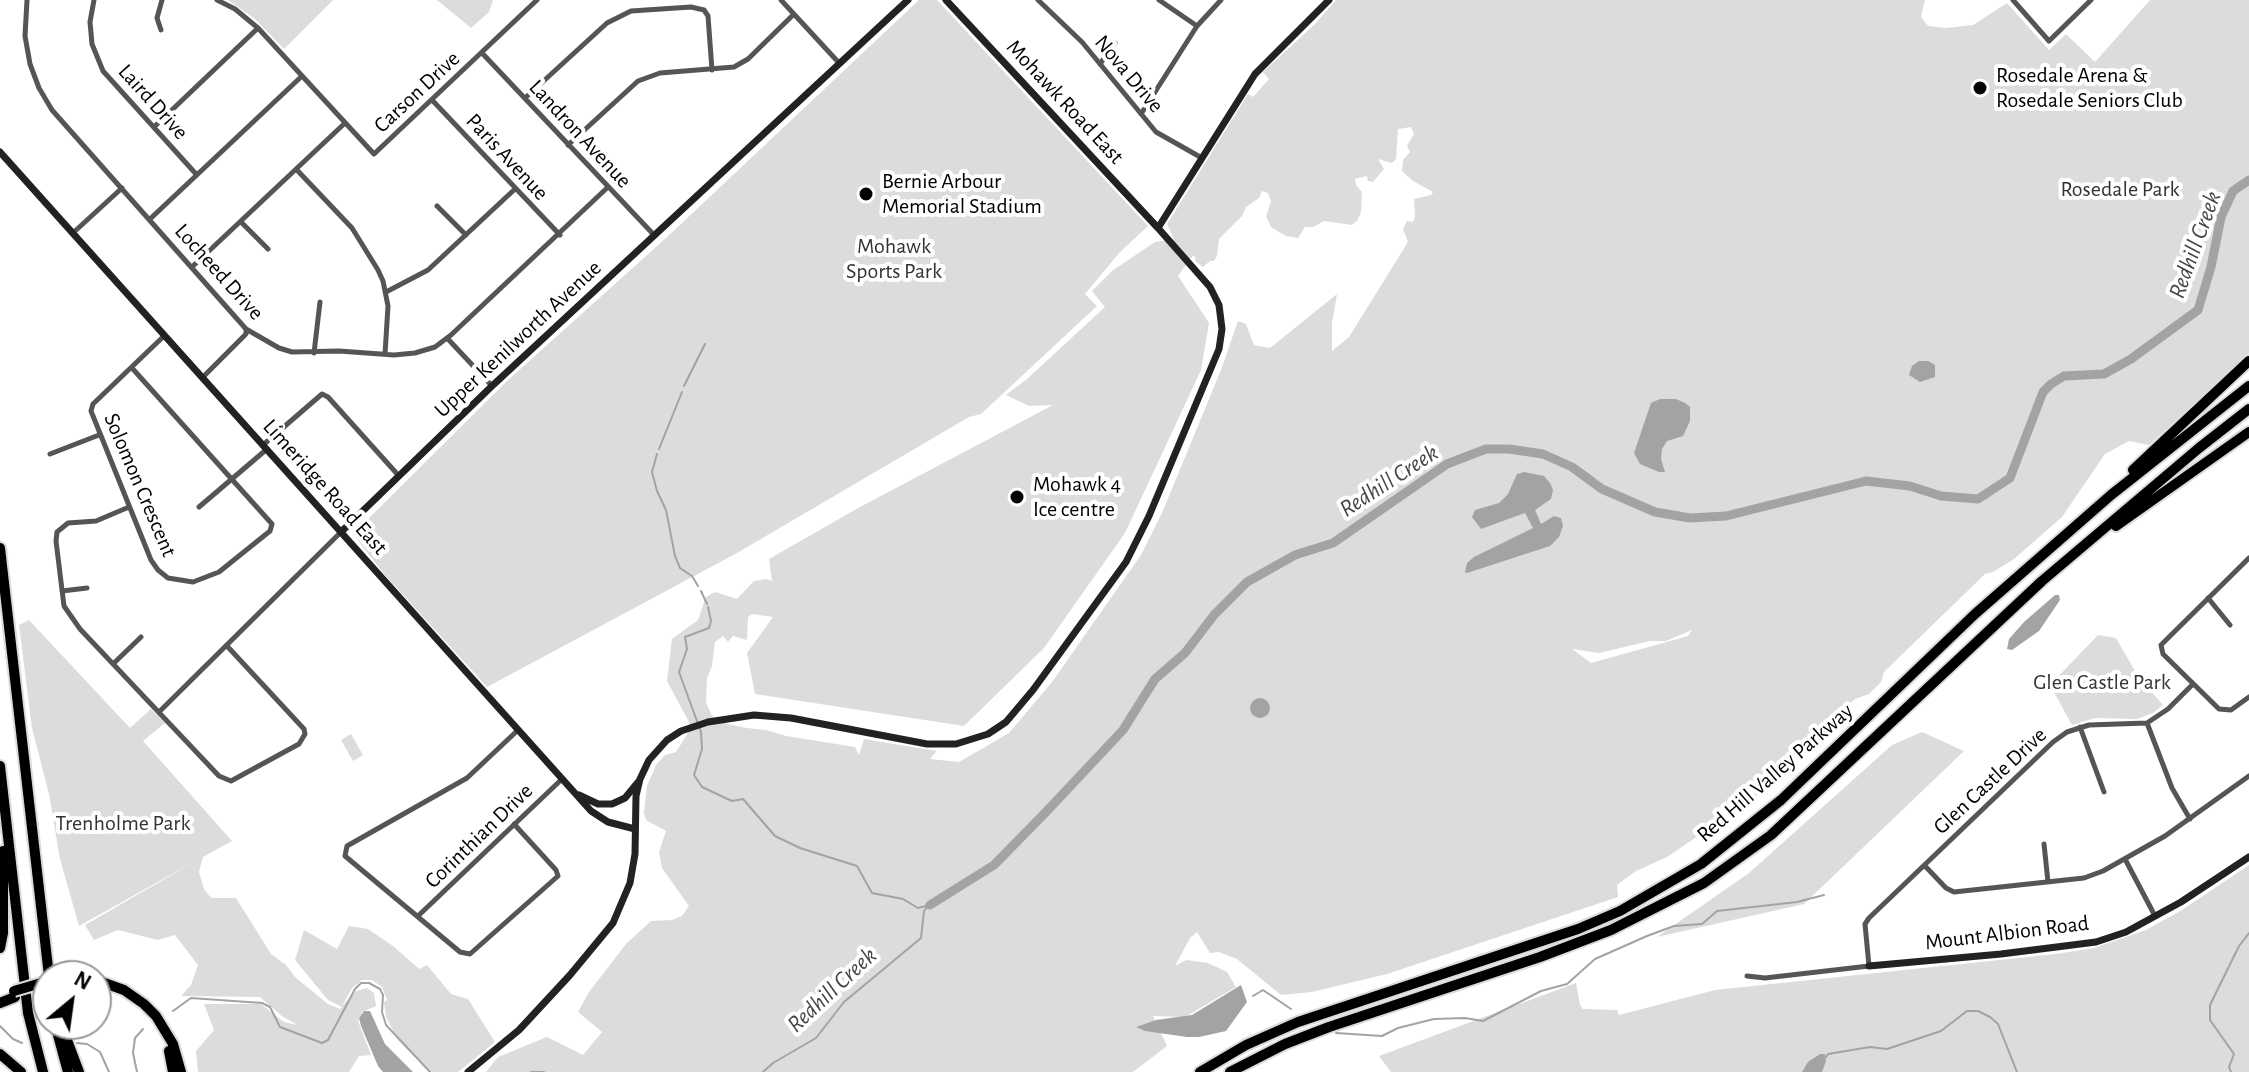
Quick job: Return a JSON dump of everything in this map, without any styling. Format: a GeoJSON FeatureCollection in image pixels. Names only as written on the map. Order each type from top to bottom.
{"type":"FeatureCollection","features":[{"type":"Feature","properties":{"kind":"highway"},"geometry":{"type":"LineString","coordinates":[[2111,495],[2127,476],[2249,361]]}},
{"type":"Feature","properties":{"kind":"highway","name":"Red Hill Valley Parkway"},"geometry":{"type":"LineString","coordinates":[[1200,1072],[1272,1034],[1364,999],[1578,929],[1620,911],[1701,864],[1781,800],[1975,614],[2111,495],[2249,386]]}},
{"type":"Feature","properties":{"kind":"highway","name":"Red Hill Valley Parkway"},"geometry":{"type":"LineString","coordinates":[[1230,1072],[1285,1044],[1611,930],[1704,883],[1771,835],[1979,638],[2071,556],[2249,409]]}},
{"type":"Feature","properties":{"kind":"highway"},"geometry":{"type":"LineString","coordinates":[[2071,556],[2087,548],[2249,432]]}},
{"type":"Feature","properties":{"kind":"highway"},"geometry":{"type":"LineString","coordinates":[[0,548],[47,960]]}},
{"type":"Feature","properties":{"kind":"highway"},"geometry":{"type":"LineString","coordinates":[[0,766],[28,1013],[43,1072]]}},
{"type":"Feature","properties":{"kind":"highway"},"geometry":{"type":"LineString","coordinates":[[0,948],[4,913],[0,806],[3,789]]}},
{"type":"Feature","properties":{"kind":"highway"},"geometry":{"type":"LineString","coordinates":[[0,1003],[32,985]]}},
{"type":"Feature","properties":{"kind":"highway"},"geometry":{"type":"LineString","coordinates":[[112,987],[124,990],[150,1010],[168,1034],[181,1072]]}},
{"type":"Feature","properties":{"kind":"highway"},"geometry":{"type":"LineString","coordinates":[[0,996],[32,991]]}},
{"type":"Feature","properties":{"kind":"highway"},"geometry":{"type":"LineString","coordinates":[[112,991],[149,1017],[168,1047],[173,1072]]}},
{"type":"Feature","properties":{"kind":"highway"},"geometry":{"type":"LineString","coordinates":[[59,1040],[68,1072]]}},
{"type":"Feature","properties":{"kind":"highway"},"geometry":{"type":"LineString","coordinates":[[67,1040],[79,1072]]}},
{"type":"Feature","properties":{"kind":"highway"},"geometry":{"type":"LineString","coordinates":[[0,1054],[21,1072]]}},
{"type":"Feature","properties":{"kind":"street","name":"Locheed Drive"},"geometry":{"type":"LineString","coordinates":[[27,0],[26,43],[39,88],[59,119],[246,329],[279,348],[314,353],[385,354],[415,353],[435,347],[560,235],[608,187]]}},
{"type":"Feature","properties":{"kind":"street","name":"Laird Drive"},"geometry":{"type":"LineString","coordinates":[[94,0],[90,22],[95,54],[103,71],[196,174]]}},
{"type":"Feature","properties":{"kind":"street"},"geometry":{"type":"LineString","coordinates":[[161,30],[157,18],[162,0]]}},
{"type":"Feature","properties":{"kind":"street","name":"Carson Drive"},"geometry":{"type":"LineString","coordinates":[[217,0],[235,9],[258,28],[374,154],[537,0]]}},
{"type":"Feature","properties":{"kind":"street"},"geometry":{"type":"LineString","coordinates":[[781,0],[840,65]]}},
{"type":"Feature","properties":{"kind":"street","name":"Upper Kenilworth Avenue"},"geometry":{"type":"LineString","coordinates":[[160,711],[492,386],[908,0]]}},
{"type":"Feature","properties":{"kind":"street","name":"Mohawk Road East"},"geometry":{"type":"LineString","coordinates":[[640,779],[653,754],[675,734],[719,719],[754,715],[791,718],[910,743],[942,745],[972,741],[1006,722],[1048,670],[1135,546],[1214,364],[1221,338],[1222,315],[1215,296],[1158,228],[946,0]]}},
{"type":"Feature","properties":{"kind":"street","name":"Nova Drive"},"geometry":{"type":"LineString","coordinates":[[1038,0],[1082,42],[1156,132],[1202,158]]}},
{"type":"Feature","properties":{"kind":"street"},"geometry":{"type":"LineString","coordinates":[[1159,0],[1197,26]]}},
{"type":"Feature","properties":{"kind":"street"},"geometry":{"type":"LineString","coordinates":[[1141,114],[1197,26],[1221,0]]}},
{"type":"Feature","properties":{"kind":"street"},"geometry":{"type":"LineString","coordinates":[[1158,228],[1262,65],[1329,0]]}},
{"type":"Feature","properties":{"kind":"street"},"geometry":{"type":"LineString","coordinates":[[2013,0],[2049,41],[2091,0]]}},
{"type":"Feature","properties":{"kind":"street"},"geometry":{"type":"LineString","coordinates":[[525,98],[607,23],[631,11],[691,7],[704,10],[708,16],[712,70]]}},
{"type":"Feature","properties":{"kind":"street"},"geometry":{"type":"LineString","coordinates":[[568,145],[638,81],[660,73],[731,68],[743,62],[794,14]]}},
{"type":"Feature","properties":{"kind":"street"},"geometry":{"type":"LineString","coordinates":[[154,127],[258,28]]}},
{"type":"Feature","properties":{"kind":"street"},"geometry":{"type":"LineString","coordinates":[[1100,64],[1115,43]]}},
{"type":"Feature","properties":{"kind":"street","name":"Landron Avenue"},"geometry":{"type":"LineString","coordinates":[[482,53],[656,237]]}},
{"type":"Feature","properties":{"kind":"street"},"geometry":{"type":"LineString","coordinates":[[150,219],[302,76]]}},
{"type":"Feature","properties":{"kind":"street","name":"Paris Avenue"},"geometry":{"type":"LineString","coordinates":[[432,100],[560,235]]}},
{"type":"Feature","properties":{"kind":"street"},"geometry":{"type":"LineString","coordinates":[[193,267],[345,123]]}},
{"type":"Feature","properties":{"kind":"street","name":"Limeridge Road East"},"geometry":{"type":"LineString","coordinates":[[0,152],[575,793],[600,818],[635,829]]}},
{"type":"Feature","properties":{"kind":"street"},"geometry":{"type":"LineString","coordinates":[[296,169],[358,236],[378,270],[388,306],[385,354]]}},
{"type":"Feature","properties":{"kind":"street"},"geometry":{"type":"LineString","coordinates":[[74,232],[122,188]]}},
{"type":"Feature","properties":{"kind":"street"},"geometry":{"type":"LineString","coordinates":[[386,292],[428,270],[515,189]]}},
{"type":"Feature","properties":{"kind":"street"},"geometry":{"type":"LineString","coordinates":[[437,206],[466,235]]}},
{"type":"Feature","properties":{"kind":"street"},"geometry":{"type":"LineString","coordinates":[[241,222],[268,249]]}},
{"type":"Feature","properties":{"kind":"street"},"geometry":{"type":"LineString","coordinates":[[314,353],[320,302]]}},
{"type":"Feature","properties":{"kind":"street"},"geometry":{"type":"LineString","coordinates":[[203,377],[246,334],[246,329]]}},
{"type":"Feature","properties":{"kind":"street","name":"Solomon Crescent"},"geometry":{"type":"LineString","coordinates":[[132,368],[259,512],[271,521],[272,528],[219,572],[193,582],[168,578],[158,570],[91,411],[93,404],[165,335]]}},
{"type":"Feature","properties":{"kind":"street"},"geometry":{"type":"LineString","coordinates":[[447,338],[492,386]]}},
{"type":"Feature","properties":{"kind":"street"},"geometry":{"type":"LineString","coordinates":[[199,507],[322,394],[399,477]]}},
{"type":"Feature","properties":{"kind":"street"},"geometry":{"type":"LineString","coordinates":[[50,454],[99,435]]}},
{"type":"Feature","properties":{"kind":"street"},"geometry":{"type":"LineString","coordinates":[[129,507],[96,521],[61,526],[56,541],[68,615],[225,780],[235,780],[305,738],[304,729],[227,646]]}},
{"type":"Feature","properties":{"kind":"street"},"geometry":{"type":"LineString","coordinates":[[2249,558],[2161,645],[2163,654],[2219,709],[2225,711],[2249,697]]}},
{"type":"Feature","properties":{"kind":"street"},"geometry":{"type":"LineString","coordinates":[[62,591],[87,588]]}},
{"type":"Feature","properties":{"kind":"street"},"geometry":{"type":"LineString","coordinates":[[2208,598],[2230,625]]}},
{"type":"Feature","properties":{"kind":"street"},"geometry":{"type":"LineString","coordinates":[[113,664],[141,637]]}},
{"type":"Feature","properties":{"kind":"street"},"geometry":{"type":"LineString","coordinates":[[2190,819],[2172,788],[2147,723],[2168,709],[2193,684]]}},
{"type":"Feature","properties":{"kind":"street","name":"Glen Castle Drive"},"geometry":{"type":"LineString","coordinates":[[1869,966],[1865,924],[2053,742],[2080,727],[2102,723],[2147,723]]}},
{"type":"Feature","properties":{"kind":"street"},"geometry":{"type":"LineString","coordinates":[[2080,727],[2104,792]]}},
{"type":"Feature","properties":{"kind":"street"},"geometry":{"type":"LineString","coordinates":[[514,824],[556,870],[556,879],[541,888],[470,954],[460,952],[348,860],[344,851],[347,846],[467,778],[519,730]]}},
{"type":"Feature","properties":{"kind":"street"},"geometry":{"type":"LineString","coordinates":[[1925,866],[1952,891],[2084,878],[2125,859],[2190,819],[2249,776]]}},
{"type":"Feature","properties":{"kind":"street","name":"Corinthian Drive"},"geometry":{"type":"LineString","coordinates":[[418,916],[562,778]]}},
{"type":"Feature","properties":{"kind":"street"},"geometry":{"type":"LineString","coordinates":[[575,793],[610,805],[625,798],[640,779]]}},
{"type":"Feature","properties":{"kind":"street"},"geometry":{"type":"LineString","coordinates":[[468,1072],[519,1030],[613,923],[630,883],[640,779]]}},
{"type":"Feature","properties":{"kind":"street"},"geometry":{"type":"LineString","coordinates":[[2044,844],[2048,882]]}},
{"type":"Feature","properties":{"kind":"street","name":"Mount Albion Road"},"geometry":{"type":"LineString","coordinates":[[1747,976],[1765,978],[2096,942],[2126,932],[2181,902],[2249,857]]}},
{"type":"Feature","properties":{"kind":"street"},"geometry":{"type":"LineString","coordinates":[[2125,859],[2155,916]]}},
{"type":"Feature","properties":{"kind":"green space"},"geometry":{"type":"Polygon","coordinates":[[[228,0],[333,0],[284,49],[255,19],[228,0]]]}},
{"type":"Feature","properties":{"kind":"green space"},"geometry":{"type":"Polygon","coordinates":[[[437,0],[493,0],[489,12],[471,28],[437,0]]]}},
{"type":"Feature","properties":{"kind":"green space","name":"Mohawk Sports Park"},"geometry":{"type":"Polygon","coordinates":[[[919,0],[937,0],[1148,226],[1120,252],[1085,294],[1097,306],[981,414],[969,417],[737,553],[487,687],[384,574],[353,534],[507,381],[666,238],[919,0]]]}},
{"type":"Feature","properties":{"kind":"green space","name":"Rosedale Park"},"geometry":{"type":"Polygon","coordinates":[[[1336,0],[1925,0],[1921,17],[1928,26],[1946,28],[1973,25],[2007,3],[2049,50],[2066,34],[2095,62],[2150,0],[2249,0],[2249,353],[2149,445],[2129,441],[2105,454],[2062,517],[2014,559],[1985,574],[1884,672],[1881,682],[1869,694],[1855,699],[1791,759],[1764,791],[1667,857],[1636,871],[1617,885],[1618,897],[1387,974],[1312,992],[1281,995],[1237,959],[1219,952],[1210,953],[1197,932],[1190,938],[1175,966],[1186,960],[1208,963],[1227,972],[1236,987],[1185,1017],[1153,1016],[1167,1046],[1133,1072],[486,1072],[498,1057],[547,1037],[583,1055],[602,1032],[578,1012],[589,992],[626,944],[651,921],[672,920],[682,916],[689,906],[662,868],[659,852],[666,831],[646,820],[644,813],[647,786],[656,765],[665,755],[676,752],[688,733],[689,722],[667,681],[672,639],[698,620],[706,597],[715,592],[737,599],[754,581],[772,581],[769,559],[1053,405],[1029,406],[1006,395],[1105,307],[1092,291],[1112,271],[1155,242],[1174,239],[1167,224],[1248,94],[1253,97],[1269,79],[1263,72],[1336,0]],[[1411,127],[1398,129],[1396,159],[1392,163],[1378,159],[1384,169],[1373,182],[1368,181],[1367,176],[1355,179],[1362,192],[1361,212],[1352,225],[1324,221],[1313,227],[1305,227],[1298,238],[1286,236],[1271,227],[1266,216],[1271,202],[1268,193],[1262,191],[1259,198],[1246,207],[1242,216],[1219,239],[1214,261],[1203,267],[1196,262],[1194,255],[1190,259],[1178,276],[1209,323],[1201,370],[1125,533],[1044,648],[964,726],[755,694],[747,653],[773,617],[752,614],[748,617],[747,640],[733,636],[728,642],[723,636],[715,642],[707,678],[706,702],[712,716],[727,724],[855,747],[859,755],[864,739],[937,751],[930,759],[959,762],[1009,733],[1052,682],[1141,555],[1162,513],[1238,321],[1246,324],[1254,345],[1270,348],[1337,294],[1332,323],[1332,351],[1349,337],[1408,242],[1403,229],[1407,221],[1413,222],[1415,217],[1414,199],[1433,192],[1402,171],[1403,160],[1410,152],[1407,146],[1414,134],[1411,127]],[[1692,630],[1666,641],[1650,641],[1599,653],[1572,649],[1591,663],[1688,636],[1692,630]]]}},
{"type":"Feature","properties":{"kind":"green space","name":"Trenholme Park"},"geometry":{"type":"Polygon","coordinates":[[[29,620],[130,728],[151,709],[165,723],[143,741],[232,841],[203,857],[199,872],[204,889],[211,898],[236,898],[271,954],[286,965],[295,977],[328,1004],[340,1009],[342,1007],[328,1000],[295,960],[304,930],[337,949],[349,926],[368,929],[419,969],[427,965],[451,994],[468,999],[495,1042],[458,1072],[430,1072],[398,1040],[386,1017],[384,1002],[387,1000],[382,987],[372,980],[362,980],[352,988],[342,1006],[356,991],[367,988],[374,993],[376,1006],[362,1012],[358,1021],[371,1055],[359,1056],[349,1072],[198,1072],[196,1051],[214,1030],[204,1004],[261,1004],[284,1022],[298,1025],[283,1017],[260,997],[181,996],[191,985],[198,965],[175,935],[158,940],[118,930],[94,940],[85,925],[201,858],[79,926],[60,859],[49,794],[32,728],[19,625],[29,620]]]}},
{"type":"Feature","properties":{"kind":"green space","name":"Glen Castle Park"},"geometry":{"type":"Polygon","coordinates":[[[2098,635],[2116,638],[2138,676],[2163,705],[2137,719],[2095,718],[2072,725],[2050,685],[2098,635]]]}},
{"type":"Feature","properties":{"kind":"green space"},"geometry":{"type":"Polygon","coordinates":[[[1922,732],[1964,751],[1804,904],[1657,937],[1749,873],[1892,745],[1922,732]]]}},
{"type":"Feature","properties":{"kind":"green space"},"geometry":{"type":"Polygon","coordinates":[[[351,734],[363,755],[353,761],[341,740],[351,734]]]}},
{"type":"Feature","properties":{"kind":"green space"},"geometry":{"type":"Polygon","coordinates":[[[2249,865],[2249,1072],[1391,1072],[1379,1056],[1576,983],[1583,1009],[1617,1010],[1619,1015],[1715,990],[2094,948],[2146,930],[2249,865]]]}},
{"type":"Feature","properties":{"kind":"shaded area"},"geometry":{"type":"Polygon","coordinates":[[[1919,361],[1935,365],[1935,377],[1920,382],[1909,375],[1912,366],[1919,361]]]}},
{"type":"Feature","properties":{"kind":"shaded area"},"geometry":{"type":"Polygon","coordinates":[[[1660,399],[1676,399],[1690,407],[1690,421],[1683,436],[1667,441],[1662,449],[1665,472],[1640,464],[1634,453],[1651,403],[1660,399]]]}},
{"type":"Feature","properties":{"kind":"shaded area"},"geometry":{"type":"Polygon","coordinates":[[[1524,472],[1544,476],[1550,483],[1553,490],[1551,499],[1535,510],[1541,524],[1554,516],[1561,518],[1563,526],[1559,537],[1550,546],[1465,572],[1467,563],[1474,557],[1533,528],[1525,513],[1481,529],[1472,517],[1475,510],[1499,503],[1508,494],[1517,474],[1524,472]]]}},
{"type":"Feature","properties":{"kind":"shaded area"},"geometry":{"type":"Polygon","coordinates":[[[2055,595],[2059,595],[2060,600],[2039,631],[2012,650],[2007,649],[2009,639],[2024,622],[2055,595]]]}},
{"type":"Feature","properties":{"kind":"shaded area"},"geometry":{"type":"Polygon","coordinates":[[[1260,698],[1267,701],[1270,708],[1267,715],[1260,718],[1253,715],[1250,708],[1253,701],[1260,698]]]}},
{"type":"Feature","properties":{"kind":"shaded area"},"geometry":{"type":"Polygon","coordinates":[[[1241,985],[1247,1002],[1226,1031],[1187,1037],[1136,1027],[1156,1020],[1192,1015],[1241,985]]]}},
{"type":"Feature","properties":{"kind":"shaded area"},"geometry":{"type":"Polygon","coordinates":[[[364,1011],[370,1011],[385,1044],[413,1072],[383,1072],[378,1066],[361,1026],[359,1018],[364,1011]]]}},
{"type":"Feature","properties":{"kind":"shaded area"},"geometry":{"type":"Polygon","coordinates":[[[1825,1054],[1826,1061],[1822,1072],[1802,1072],[1808,1062],[1825,1054]]]}},
{"type":"Feature","properties":{"kind":"waterway","name":"Redhill Creek"},"geometry":{"type":"LineString","coordinates":[[930,905],[994,865],[1123,730],[1155,679],[1185,653],[1214,615],[1247,582],[1295,555],[1333,543],[1447,464],[1486,449],[1543,454],[1572,467],[1602,489],[1655,512],[1690,518],[1726,516],[1866,481],[1910,486],[1941,496],[1978,499],[2010,478],[2043,392],[2051,384],[2064,376],[2104,374],[2131,359],[2198,310],[2221,217],[2233,191],[2249,180]]}},
{"type":"Feature","properties":{"kind":"waterway"},"geometry":{"type":"LineString","coordinates":[[684,386],[705,344]]}},
{"type":"Feature","properties":{"kind":"waterway"},"geometry":{"type":"LineString","coordinates":[[659,449],[682,392]]}},
{"type":"Feature","properties":{"kind":"waterway"},"geometry":{"type":"LineString","coordinates":[[657,454],[652,472],[666,510],[675,556],[680,568],[692,576],[698,586]]}},
{"type":"Feature","properties":{"kind":"waterway"},"geometry":{"type":"LineString","coordinates":[[701,591],[707,604]]}},
{"type":"Feature","properties":{"kind":"waterway"},"geometry":{"type":"LineString","coordinates":[[708,607],[709,628],[685,637],[687,649],[679,672],[701,732],[702,749],[694,775],[702,787],[732,801],[743,799],[775,836],[800,848],[857,866],[872,893],[903,899],[918,908],[930,905]]}},
{"type":"Feature","properties":{"kind":"waterway"},"geometry":{"type":"LineString","coordinates":[[1336,1033],[1382,1036],[1398,1028],[1434,1019],[1483,1021],[1541,991],[1567,984],[1595,959],[1674,926],[1702,924],[1717,911],[1797,902],[1824,895]]}},
{"type":"Feature","properties":{"kind":"waterway","name":"Redhill Creek"},"geometry":{"type":"LineString","coordinates":[[763,1072],[816,1038],[844,1002],[921,938],[924,911],[928,906]]}},
{"type":"Feature","properties":{"kind":"waterway"},"geometry":{"type":"LineString","coordinates":[[2231,1072],[2229,1067],[2234,1054],[2210,1020],[2210,1005],[2239,946],[2249,933]]}},
{"type":"Feature","properties":{"kind":"waterway","name":"Redhill Creek"},"geometry":{"type":"LineString","coordinates":[[173,1011],[191,998],[262,1003],[270,1007],[280,1027],[322,1043],[328,1040],[355,989],[361,983],[369,983],[380,989],[383,995],[382,1012],[386,1025],[430,1072]]}},
{"type":"Feature","properties":{"kind":"waterway"},"geometry":{"type":"LineString","coordinates":[[1253,996],[1263,990],[1291,1009]]}},
{"type":"Feature","properties":{"kind":"waterway"},"geometry":{"type":"LineString","coordinates":[[1826,1057],[1828,1054],[1870,1047],[1887,1049],[1941,1031],[1967,1011],[1978,1011],[1998,1024],[2017,1072]]}},
{"type":"Feature","properties":{"kind":"waterway","name":"Redhill Creek"},"geometry":{"type":"LineString","coordinates":[[0,1026],[22,1043]]}},
{"type":"Feature","properties":{"kind":"waterway","name":"Redhill Creek"},"geometry":{"type":"LineString","coordinates":[[137,1072],[133,1053],[135,1038],[143,1029]]}},
{"type":"Feature","properties":{"kind":"waterway","name":"Redhill Creek"},"geometry":{"type":"LineString","coordinates":[[77,1043],[87,1044],[100,1052],[109,1072]]}},
{"type":"Feature","properties":{"kind":"waterway","name":"Redhill Creek"},"geometry":{"type":"LineString","coordinates":[[531,1072],[544,1072]]}},
{"type":"Feature","properties":{"kind":"place","name":"Rosedale Arena & Rosedale Seniors Club"},"geometry":{"type":"Point","coordinates":[1980,88]}},
{"type":"Feature","properties":{"kind":"place","name":"Bernie Arbour Memorial Stadium"},"geometry":{"type":"Point","coordinates":[866,194]}},
{"type":"Feature","properties":{"kind":"place","name":"Mohawk 4 Ice centre"},"geometry":{"type":"Point","coordinates":[1017,497]}}]}
